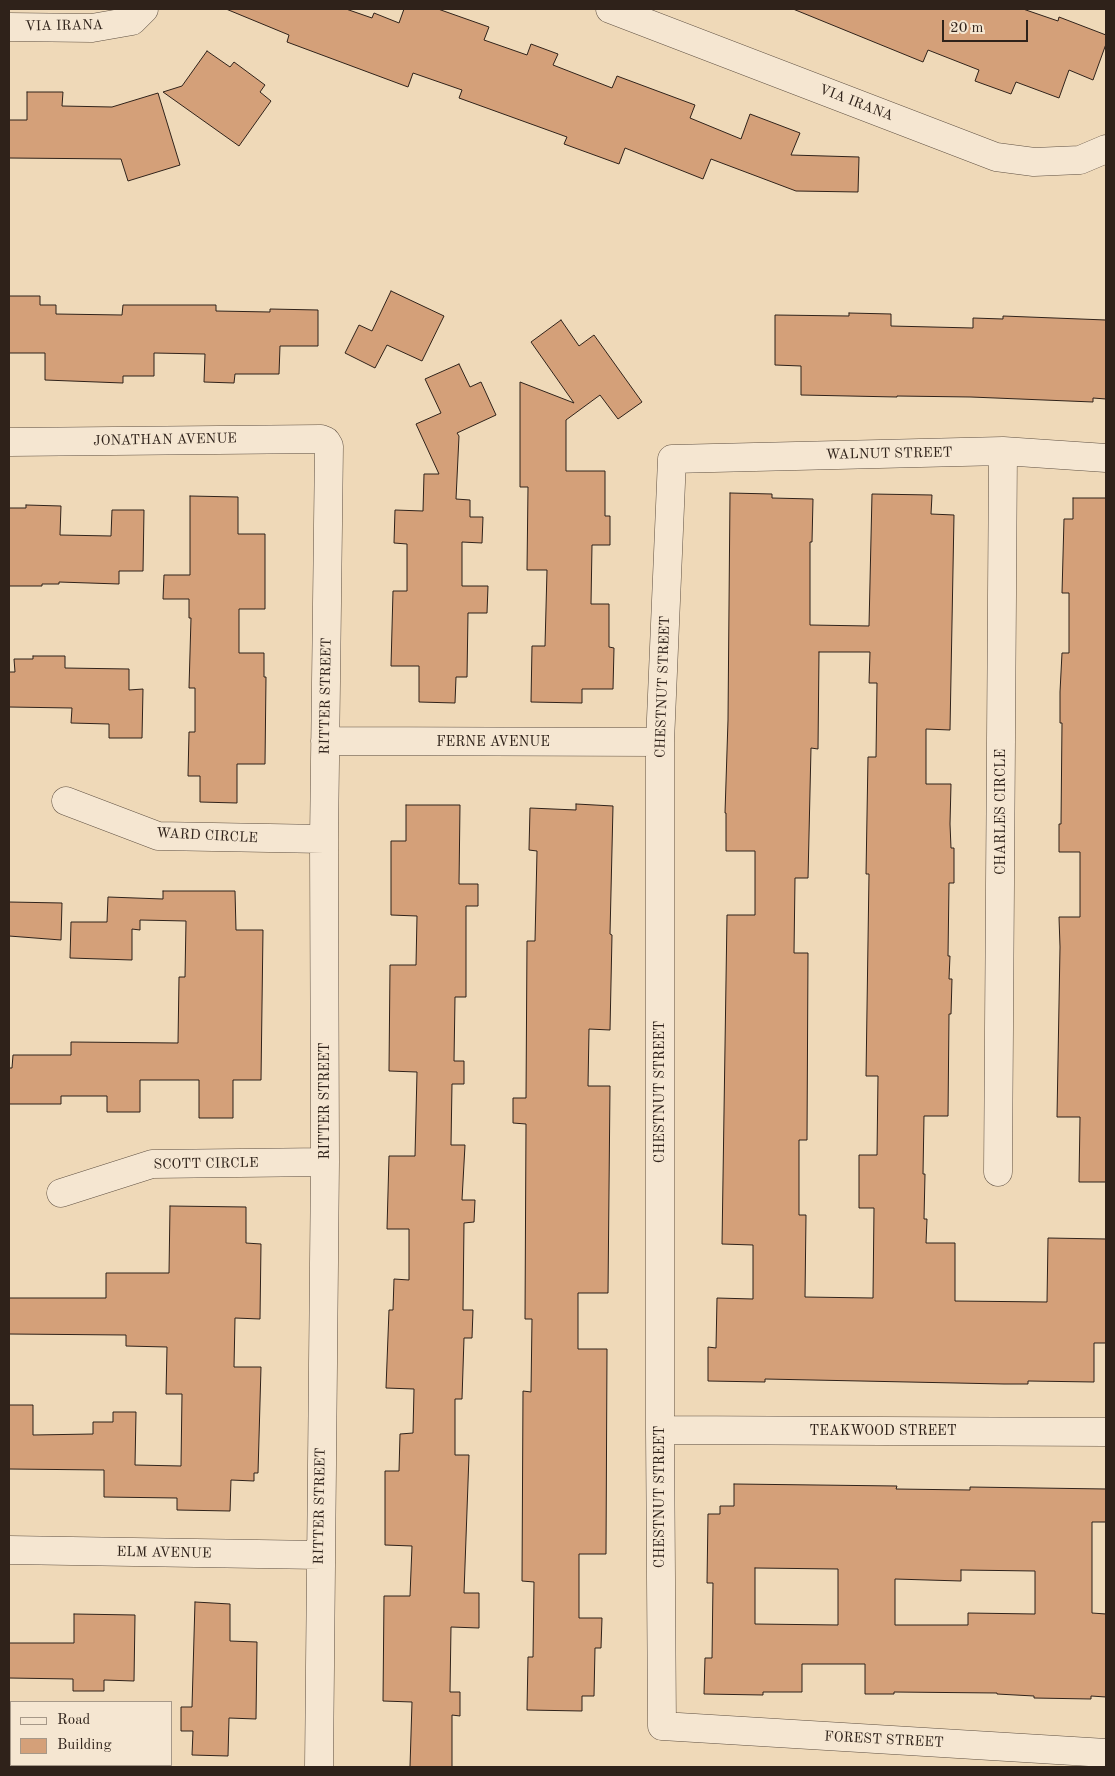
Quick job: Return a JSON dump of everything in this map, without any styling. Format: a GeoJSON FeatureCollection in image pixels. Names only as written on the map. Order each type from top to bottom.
{"type":"FeatureCollection","features":[{"type":"Feature","properties":{"kind":"street","name":"VIA IRANA"},"geometry":{"type":"LineString","coordinates":[[9,27],[92,28],[132,21],[144,9]]}},
{"type":"Feature","properties":{"kind":"street","name":"VIA IRANA"},"geometry":{"type":"LineString","coordinates":[[610,9],[996,157],[1034,162],[1080,160],[1106,149]]}},
{"type":"Feature","properties":{"kind":"street","name":"JONATHAN AVENUE"},"geometry":{"type":"LineString","coordinates":[[9,442],[321,438]]}},
{"type":"Feature","properties":{"kind":"street","name":"RITTER STREET"},"geometry":{"type":"LineString","coordinates":[[318,1767],[325,1162],[324,839],[329,446],[321,438]]}},
{"type":"Feature","properties":{"kind":"street","name":"WALNUT STREET"},"geometry":{"type":"LineString","coordinates":[[672,458],[1003,451],[1106,458]]}},
{"type":"Feature","properties":{"kind":"street","name":"CHARLES CIRCLE"},"geometry":{"type":"LineString","coordinates":[[998,1172],[1003,451]]}},
{"type":"Feature","properties":{"kind":"street","name":"CHESTNUT STREET"},"geometry":{"type":"LineString","coordinates":[[662,1726],[660,742],[672,458]]}},
{"type":"Feature","properties":{"kind":"street","name":"FERNE AVENUE"},"geometry":{"type":"LineString","coordinates":[[325,741],[660,742]]}},
{"type":"Feature","properties":{"kind":"street","name":"WARD CIRCLE"},"geometry":{"type":"LineString","coordinates":[[66,801],[158,836],[324,839]]}},
{"type":"Feature","properties":{"kind":"street","name":"SCOTT CIRCLE"},"geometry":{"type":"LineString","coordinates":[[61,1193],[152,1164],[325,1162]]}},
{"type":"Feature","properties":{"kind":"street","name":"TEAKWOOD STREET"},"geometry":{"type":"LineString","coordinates":[[660,1430],[1106,1432]]}},
{"type":"Feature","properties":{"kind":"street","name":"ELM AVENUE"},"geometry":{"type":"LineString","coordinates":[[9,1550],[320,1556]]}},
{"type":"Feature","properties":{"kind":"street","name":"FOREST STREET"},"geometry":{"type":"LineString","coordinates":[[662,1726],[1106,1753]]}},
{"type":"Feature","properties":{"kind":"building"},"geometry":{"type":"Polygon","coordinates":[[[226,9],[346,9],[372,18],[374,13],[399,23],[404,9],[438,9],[489,27],[484,40],[527,55],[531,44],[558,54],[553,65],[612,88],[617,76],[695,105],[690,118],[741,139],[750,114],[800,133],[791,155],[859,157],[858,192],[796,191],[711,159],[703,179],[625,148],[619,164],[564,144],[567,137],[459,98],[462,90],[413,73],[408,87],[287,42],[289,35],[226,9]]]}},
{"type":"Feature","properties":{"kind":"building"},"geometry":{"type":"Polygon","coordinates":[[[793,9],[1023,9],[1058,21],[1059,17],[1106,35],[1106,44],[1093,80],[1069,70],[1059,98],[1016,82],[1011,94],[975,81],[979,70],[928,50],[923,62],[793,9]]]}},
{"type":"Feature","properties":{"kind":"building"},"geometry":{"type":"Polygon","coordinates":[[[207,51],[230,67],[234,62],[265,85],[260,92],[271,101],[239,146],[163,92],[182,86],[207,51]]]}},
{"type":"Feature","properties":{"kind":"building"},"geometry":{"type":"Polygon","coordinates":[[[27,92],[63,92],[62,106],[112,107],[158,93],[180,165],[128,181],[121,159],[9,158],[9,120],[27,120],[27,92]]]}},
{"type":"Feature","properties":{"kind":"building"},"geometry":{"type":"Polygon","coordinates":[[[391,291],[444,316],[422,361],[387,345],[375,368],[345,353],[359,325],[372,331],[391,291]]]}},
{"type":"Feature","properties":{"kind":"building"},"geometry":{"type":"Polygon","coordinates":[[[9,296],[40,296],[40,305],[56,305],[56,314],[122,315],[123,305],[216,305],[216,311],[270,312],[270,309],[318,310],[318,346],[280,346],[279,374],[235,374],[234,383],[204,382],[205,354],[154,353],[154,376],[123,376],[123,383],[45,380],[45,353],[9,353],[9,296]]]}},
{"type":"Feature","properties":{"kind":"building"},"geometry":{"type":"Polygon","coordinates":[[[849,313],[891,314],[891,326],[973,328],[973,318],[1003,319],[1003,316],[1106,320],[1106,399],[1093,398],[1093,402],[971,397],[801,395],[801,366],[775,365],[775,315],[849,316],[849,313]]]}},
{"type":"Feature","properties":{"kind":"building"},"geometry":{"type":"Polygon","coordinates":[[[561,320],[579,346],[594,335],[642,402],[618,419],[600,395],[566,420],[566,471],[605,471],[605,516],[610,516],[610,545],[592,545],[591,604],[609,604],[609,647],[614,648],[613,689],[582,689],[582,703],[531,702],[532,646],[545,646],[547,570],[527,570],[528,487],[520,487],[520,382],[574,403],[531,342],[561,320]]]}},
{"type":"Feature","properties":{"kind":"building"},"geometry":{"type":"Polygon","coordinates":[[[459,364],[470,387],[481,382],[496,415],[457,433],[459,436],[456,499],[470,500],[470,517],[483,517],[482,543],[462,542],[462,586],[488,586],[487,613],[468,613],[467,677],[456,677],[455,703],[419,702],[419,666],[391,666],[393,591],[407,591],[407,544],[394,543],[395,510],[423,511],[424,474],[439,474],[416,424],[441,413],[425,379],[459,364]]]}},
{"type":"Feature","properties":{"kind":"building"},"geometry":{"type":"Polygon","coordinates":[[[730,493],[772,494],[772,498],[813,499],[812,542],[810,542],[810,625],[869,626],[872,494],[932,495],[931,514],[954,515],[950,730],[926,729],[926,784],[951,784],[950,824],[951,848],[954,848],[954,883],[949,883],[948,956],[950,956],[949,979],[952,979],[951,1014],[949,1014],[948,1116],[924,1116],[923,1174],[925,1174],[924,1219],[927,1219],[926,1243],[955,1243],[955,1301],[1047,1302],[1048,1238],[1106,1239],[1106,1343],[1094,1343],[1094,1382],[1028,1381],[1028,1384],[1004,1384],[765,1379],[765,1382],[708,1381],[708,1347],[716,1348],[717,1298],[753,1299],[753,1245],[722,1244],[727,915],[755,915],[755,851],[726,851],[725,813],[728,720],[730,493]],[[819,652],[818,749],[811,748],[808,878],[795,878],[794,953],[808,953],[807,1140],[799,1140],[799,1215],[806,1215],[805,1297],[873,1298],[874,1208],[859,1208],[859,1155],[877,1155],[878,1076],[866,1076],[869,874],[866,874],[868,757],[876,757],[877,683],[869,683],[870,652],[819,652]]]}},
{"type":"Feature","properties":{"kind":"building"},"geometry":{"type":"Polygon","coordinates":[[[190,496],[238,497],[238,534],[265,534],[265,609],[239,609],[239,653],[264,653],[264,677],[266,677],[265,764],[237,764],[237,803],[200,802],[200,776],[188,776],[189,732],[195,732],[195,688],[189,688],[191,618],[189,618],[189,599],[163,599],[164,575],[190,575],[190,496]]]}},
{"type":"Feature","properties":{"kind":"building"},"geometry":{"type":"Polygon","coordinates":[[[1073,498],[1106,498],[1106,1182],[1079,1182],[1080,1117],[1057,1117],[1059,917],[1080,917],[1080,852],[1059,852],[1062,723],[1060,723],[1060,692],[1062,653],[1069,653],[1069,593],[1062,593],[1064,519],[1073,519],[1073,498]]]}},
{"type":"Feature","properties":{"kind":"building"},"geometry":{"type":"Polygon","coordinates":[[[26,505],[61,506],[60,535],[111,536],[112,510],[144,510],[143,571],[119,571],[119,584],[59,582],[59,584],[42,584],[42,586],[9,586],[9,508],[26,508],[26,505]]]}},
{"type":"Feature","properties":{"kind":"building"},"geometry":{"type":"Polygon","coordinates":[[[33,656],[65,656],[65,668],[129,669],[129,690],[143,689],[142,738],[109,738],[109,724],[71,723],[72,708],[9,707],[9,672],[15,672],[14,659],[33,659],[33,656]]]}},
{"type":"Feature","properties":{"kind":"building"},"geometry":{"type":"Polygon","coordinates":[[[576,804],[613,806],[610,1030],[589,1029],[588,1086],[610,1086],[608,1293],[578,1293],[578,1349],[607,1349],[606,1554],[579,1554],[579,1618],[602,1618],[601,1648],[595,1648],[594,1696],[582,1696],[582,1711],[527,1710],[528,1657],[533,1657],[534,1582],[522,1581],[523,1391],[531,1392],[532,1319],[525,1319],[526,1124],[513,1123],[513,1098],[526,1098],[527,941],[535,941],[537,851],[529,850],[530,808],[576,810],[576,804]]]}},
{"type":"Feature","properties":{"kind":"building"},"geometry":{"type":"Polygon","coordinates":[[[406,805],[460,805],[459,884],[478,884],[478,906],[466,906],[466,997],[455,997],[454,1061],[464,1061],[464,1084],[452,1084],[451,1145],[465,1145],[462,1200],[475,1200],[474,1222],[464,1223],[463,1310],[473,1310],[472,1338],[464,1338],[462,1399],[455,1399],[455,1455],[469,1455],[464,1593],[479,1593],[479,1628],[451,1627],[450,1692],[460,1692],[460,1716],[452,1715],[452,1767],[410,1767],[412,1702],[383,1701],[384,1596],[410,1596],[412,1546],[385,1545],[385,1471],[399,1471],[400,1434],[413,1433],[414,1389],[386,1388],[389,1310],[393,1310],[394,1279],[409,1280],[409,1229],[387,1229],[389,1156],[415,1156],[417,1072],[389,1071],[390,965],[416,965],[417,916],[391,915],[391,841],[406,841],[406,805]]]}},
{"type":"Feature","properties":{"kind":"building"},"geometry":{"type":"Polygon","coordinates":[[[163,891],[235,891],[236,930],[263,930],[261,1080],[233,1080],[233,1118],[199,1118],[199,1080],[140,1080],[140,1112],[107,1112],[107,1096],[61,1096],[61,1104],[9,1104],[9,1068],[12,1068],[13,1055],[71,1055],[71,1042],[178,1043],[179,977],[185,977],[186,921],[140,920],[140,930],[132,929],[132,960],[70,958],[71,922],[107,922],[108,897],[163,899],[163,891]]]}},
{"type":"Feature","properties":{"kind":"building"},"geometry":{"type":"Polygon","coordinates":[[[9,902],[62,903],[61,940],[9,936],[9,902]]]}},
{"type":"Feature","properties":{"kind":"building"},"geometry":{"type":"Polygon","coordinates":[[[170,1206],[246,1207],[246,1243],[261,1244],[260,1319],[235,1318],[234,1367],[261,1367],[258,1473],[254,1473],[254,1481],[231,1480],[230,1511],[177,1510],[177,1498],[104,1497],[104,1470],[9,1469],[9,1405],[33,1405],[33,1435],[93,1434],[93,1422],[113,1422],[113,1412],[136,1412],[135,1465],[181,1466],[182,1394],[166,1394],[167,1347],[126,1346],[126,1335],[9,1334],[9,1298],[106,1298],[106,1273],[169,1273],[170,1206]]]}},
{"type":"Feature","properties":{"kind":"building"},"geometry":{"type":"Polygon","coordinates":[[[734,1484],[897,1486],[896,1489],[970,1490],[970,1487],[1106,1489],[1106,1522],[1092,1522],[1092,1613],[1106,1614],[1106,1697],[1091,1696],[1091,1699],[1034,1698],[1034,1696],[997,1693],[894,1692],[894,1694],[865,1694],[865,1664],[802,1664],[802,1692],[763,1692],[763,1695],[704,1694],[705,1658],[712,1658],[713,1583],[707,1583],[708,1514],[720,1514],[720,1506],[734,1506],[734,1484]],[[755,1568],[755,1624],[838,1625],[838,1569],[755,1568]],[[961,1570],[961,1581],[895,1579],[895,1625],[968,1625],[968,1613],[1035,1614],[1035,1571],[961,1570]]]}},
{"type":"Feature","properties":{"kind":"building"},"geometry":{"type":"Polygon","coordinates":[[[195,1602],[230,1604],[230,1641],[257,1642],[256,1719],[229,1718],[228,1756],[192,1755],[193,1731],[181,1731],[181,1707],[192,1707],[195,1602]]]}},
{"type":"Feature","properties":{"kind":"building"},"geometry":{"type":"Polygon","coordinates":[[[74,1614],[135,1615],[134,1681],[104,1680],[104,1691],[73,1691],[73,1679],[9,1678],[9,1643],[74,1643],[74,1614]]]}}]}
